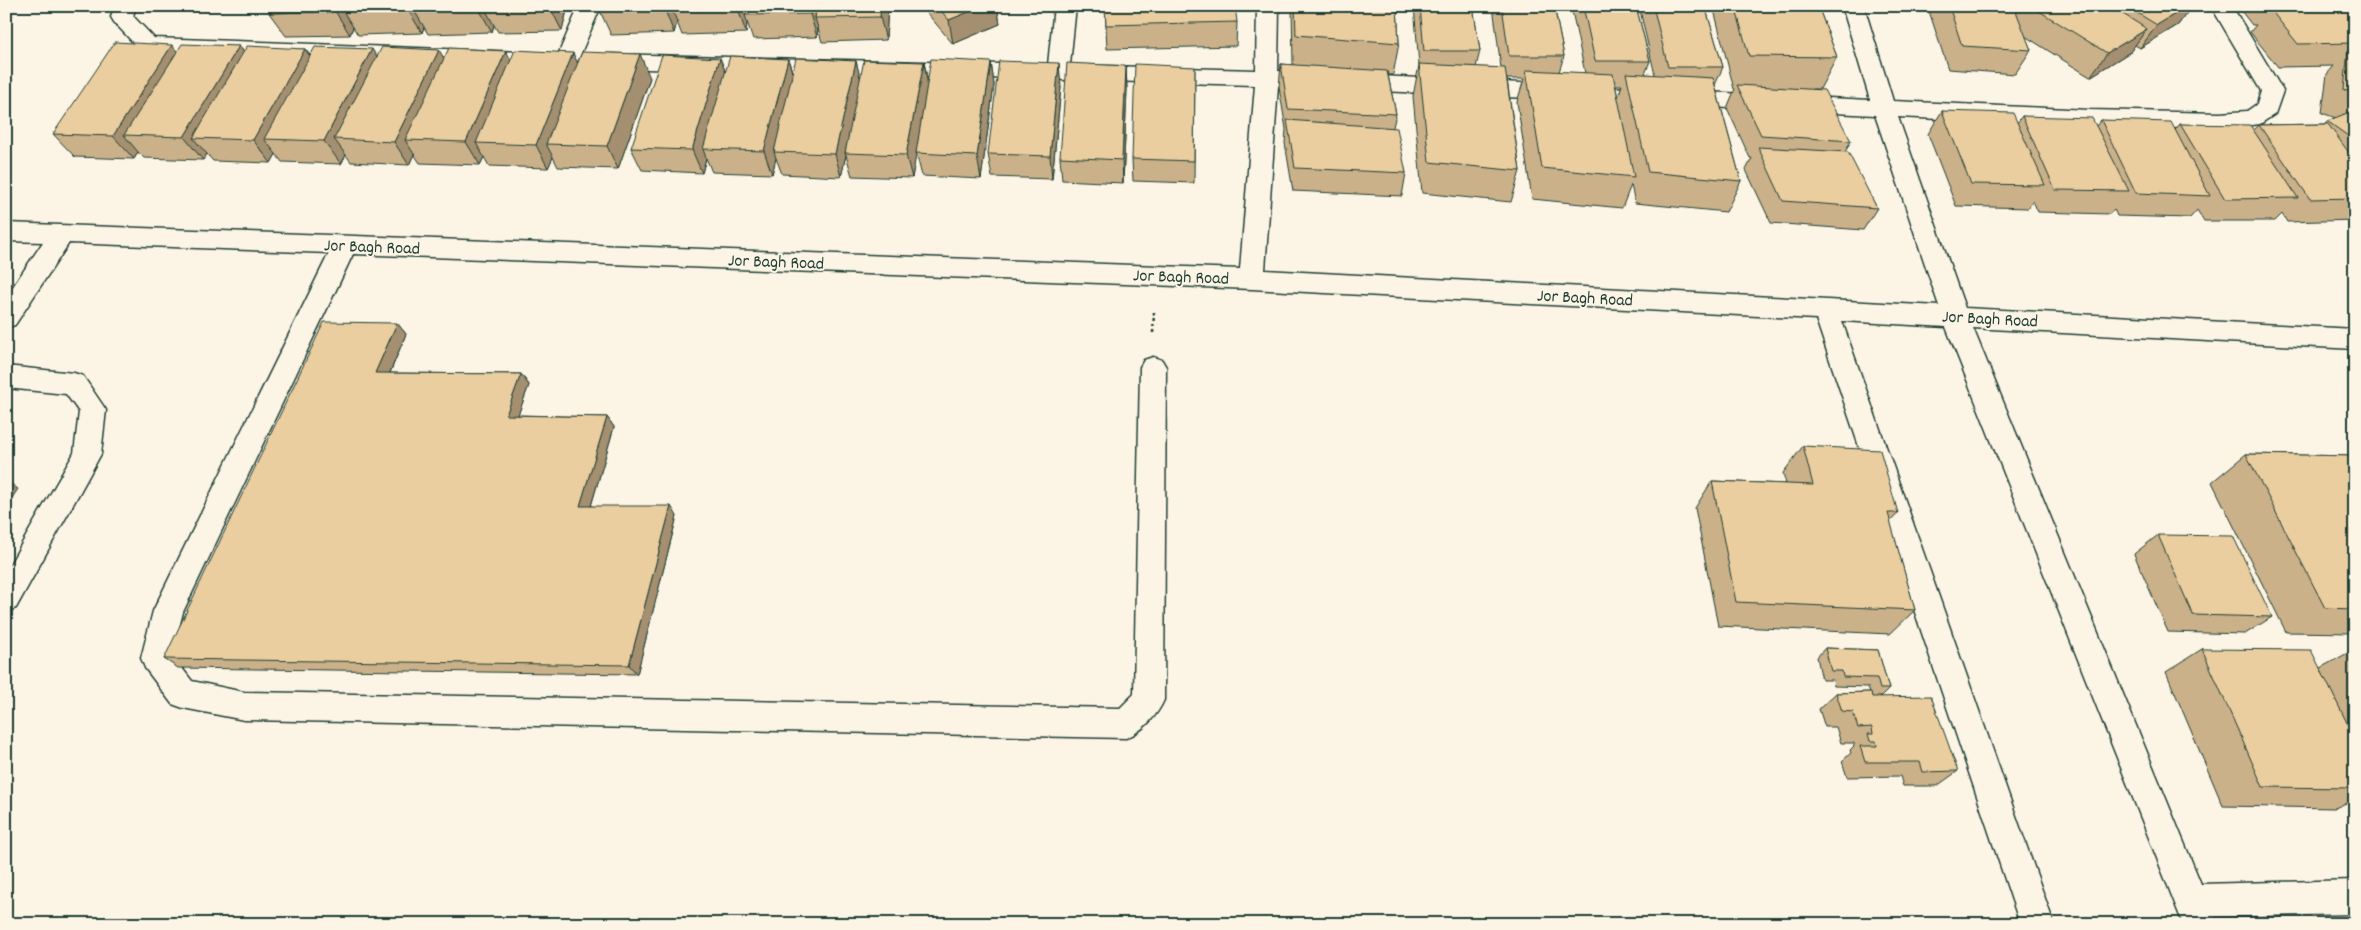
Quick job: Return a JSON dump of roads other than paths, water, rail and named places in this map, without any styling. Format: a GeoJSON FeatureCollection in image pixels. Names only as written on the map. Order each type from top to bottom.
{"type":"FeatureCollection","features":[{"type":"Feature","properties":{"kind":"street"},"geometry":{"type":"LineString","coordinates":[[125,6],[122,17],[148,46],[568,60],[1267,78],[2089,118],[2220,121],[2252,118],[2266,108],[2272,91],[2221,6]]}},
{"type":"Feature","properties":{"kind":"street"},"geometry":{"type":"LineString","coordinates":[[568,60],[590,6]]}},
{"type":"Feature","properties":{"kind":"street"},"geometry":{"type":"LineString","coordinates":[[1058,73],[1065,6]]}},
{"type":"Feature","properties":{"kind":"street"},"geometry":{"type":"LineString","coordinates":[[1252,279],[1267,78],[1268,6]]}},
{"type":"Feature","properties":{"kind":"street"},"geometry":{"type":"LineString","coordinates":[[1853,6],[1884,108],[1955,316],[2196,912],[2355,897]]}},
{"type":"Feature","properties":{"kind":"street","name":"Jor Bagh Road"},"geometry":{"type":"LineString","coordinates":[[6,232],[1252,279],[2355,339]]}},
{"type":"Feature","properties":{"kind":"street"},"geometry":{"type":"LineString","coordinates":[[6,318],[62,234]]}},
{"type":"Feature","properties":{"kind":"street"},"geometry":{"type":"LineString","coordinates":[[345,245],[168,611],[156,658],[182,694],[244,706],[1126,723],[1149,700],[1153,366]]}},
{"type":"Feature","properties":{"kind":"street"},"geometry":{"type":"LineString","coordinates":[[1825,310],[2037,924]]}},
{"type":"Feature","properties":{"kind":"street"},"geometry":{"type":"LineString","coordinates":[[6,376],[74,384],[94,410],[87,454],[6,600]]}}]}
